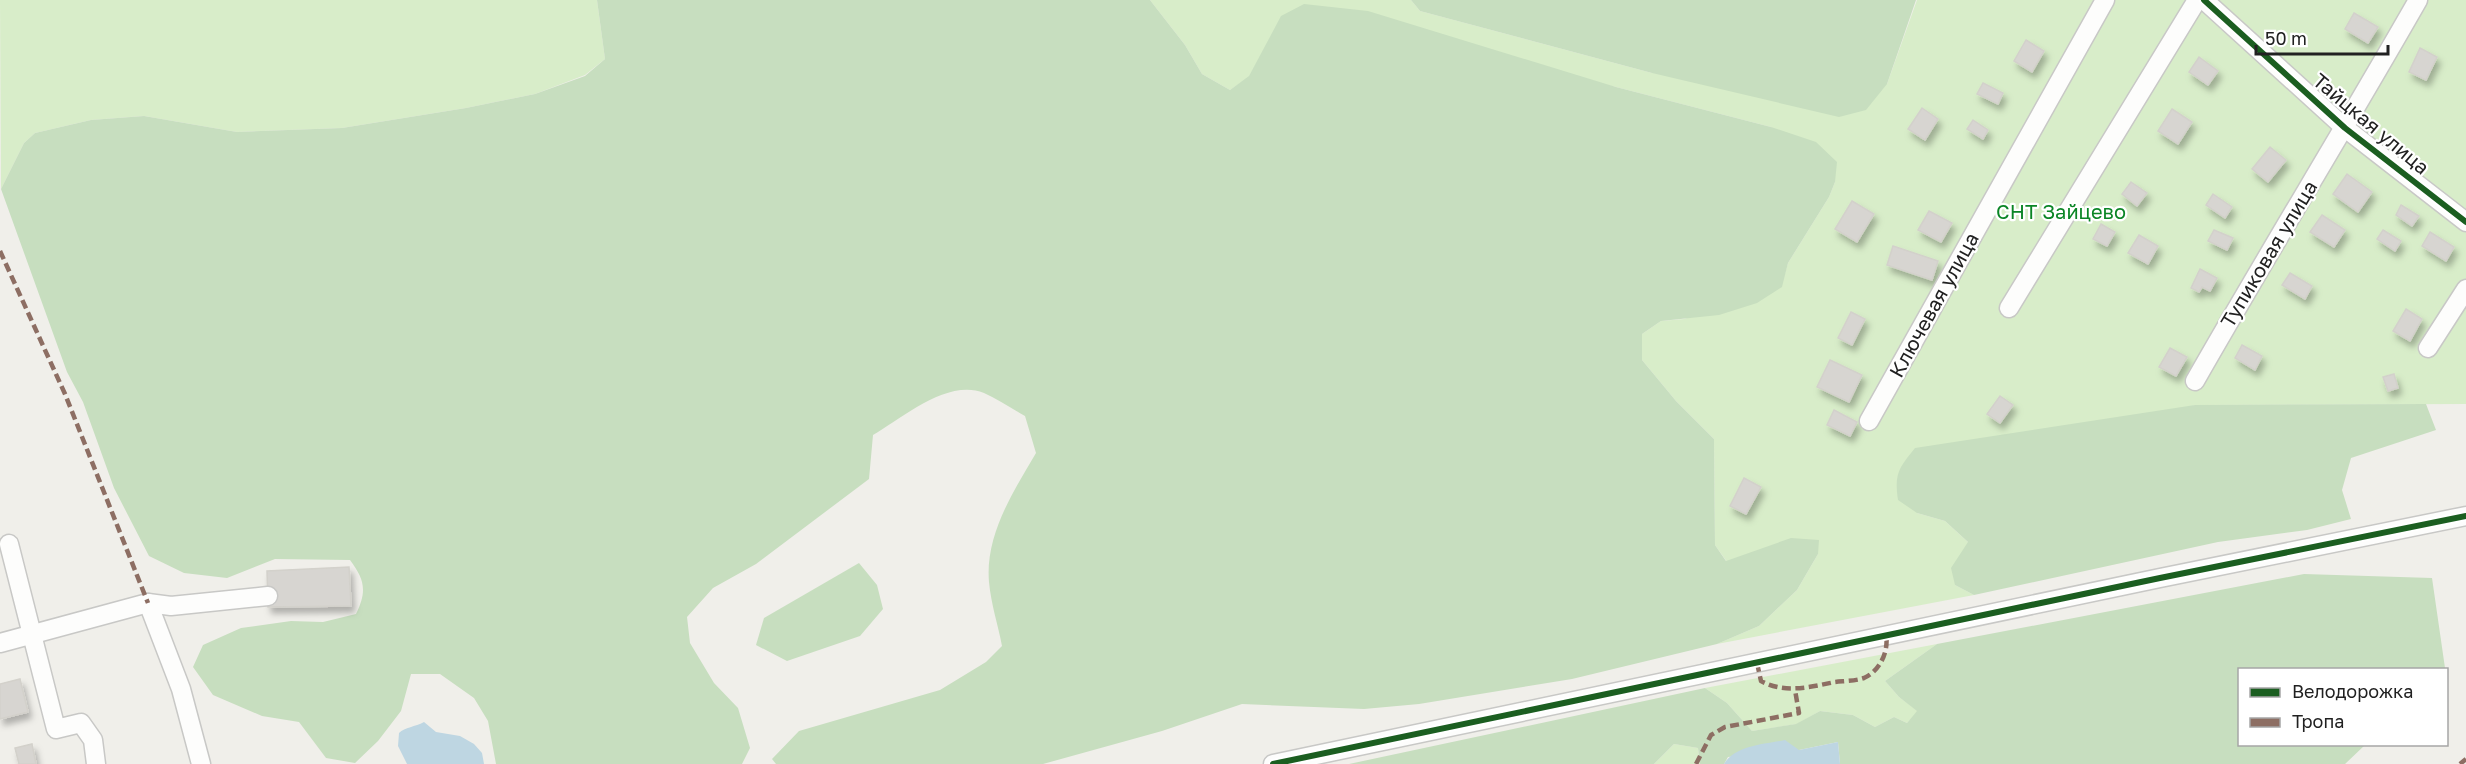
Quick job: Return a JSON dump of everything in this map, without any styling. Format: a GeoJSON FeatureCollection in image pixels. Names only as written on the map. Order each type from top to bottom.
{"type":"FeatureCollection","features":[{"type":"Feature","properties":{"kind":"street","name":"Ключевая улица"},"geometry":{"type":"LineString","coordinates":[[1869,421],[2105,0]]}},
{"type":"Feature","properties":{"kind":"street"},"geometry":{"type":"LineString","coordinates":[[2009,308],[2197,0]]}},
{"type":"Feature","properties":{"kind":"street","name":"Тайцкая улица"},"geometry":{"type":"LineString","coordinates":[[2204,0],[2345,128],[2466,222]]}},
{"type":"Feature","properties":{"kind":"street","name":"Тупиковая улица"},"geometry":{"type":"LineString","coordinates":[[2195,381],[2418,0]]}},
{"type":"Feature","properties":{"kind":"street"},"geometry":{"type":"LineString","coordinates":[[2428,348],[2466,289]]}},
{"type":"Feature","properties":{"kind":"street"},"geometry":{"type":"LineString","coordinates":[[1273,764],[2466,516]]}},
{"type":"Feature","properties":{"kind":"street"},"geometry":{"type":"LineString","coordinates":[[9,544],[56,729],[81,723],[93,740],[96,764]]}},
{"type":"Feature","properties":{"kind":"street"},"geometry":{"type":"LineString","coordinates":[[0,643],[148,603],[171,606],[268,596]]}},
{"type":"Feature","properties":{"kind":"street"},"geometry":{"type":"LineString","coordinates":[[148,603],[181,689],[201,764]]}},
{"type":"Feature","properties":{"kind":"green space"},"geometry":{"type":"Polygon","coordinates":[[[0,0],[597,0],[605,59],[585,75],[535,94],[466,108],[342,128],[237,132],[144,116],[91,120],[35,133],[24,143],[1,189],[0,0]]]}},
{"type":"Feature","properties":{"kind":"green space"},"geometry":{"type":"Polygon","coordinates":[[[597,0],[1150,0],[1185,45],[1202,74],[1230,90],[1249,76],[1281,16],[1304,4],[1368,11],[1616,87],[1771,127],[1816,142],[1837,162],[1835,182],[1829,197],[1788,263],[1782,287],[1757,303],[1719,315],[1661,321],[1642,334],[1642,360],[1676,401],[1714,439],[1715,545],[1726,561],[1791,538],[1819,540],[1818,554],[1797,590],[1759,626],[1717,644],[1572,679],[1419,704],[1364,709],[1242,704],[1162,731],[1043,764],[776,764],[772,759],[799,731],[940,690],[986,662],[1002,646],[989,582],[991,548],[1002,514],[1036,453],[1025,416],[984,393],[970,390],[956,391],[926,402],[873,435],[869,479],[756,564],[713,588],[687,617],[690,643],[714,683],[738,708],[750,748],[742,764],[496,764],[488,721],[474,698],[440,674],[411,674],[401,711],[378,741],[355,763],[326,758],[299,722],[262,716],[213,695],[193,667],[203,645],[241,628],[291,621],[323,622],[356,614],[363,592],[359,574],[350,560],[275,559],[227,578],[184,573],[149,556],[114,488],[83,402],[67,372],[1,189],[24,143],[35,133],[91,120],[144,116],[237,132],[342,128],[466,108],[535,94],[585,76],[605,59],[597,0]]]}},
{"type":"Feature","properties":{"kind":"green space","name":"СНТ Зайцево"},"geometry":{"type":"Polygon","coordinates":[[[1150,0],[1411,0],[1420,11],[1652,73],[1887,84],[1917,0],[2466,0],[2466,404],[2195,405],[1917,513],[1945,521],[1969,543],[1955,585],[1974,595],[1717,644],[1759,626],[1797,590],[1818,554],[1727,562],[1715,545],[1714,439],[1676,401],[1642,360],[1642,334],[1661,321],[1684,319],[1781,287],[1788,263],[1829,197],[1835,182],[1771,127],[1616,87],[1282,16],[1249,77],[1230,90],[1202,74],[1185,45],[1150,0]]]}},
{"type":"Feature","properties":{"kind":"green space"},"geometry":{"type":"Polygon","coordinates":[[[1411,0],[1916,0],[1887,84],[1866,110],[1839,117],[1652,73],[1420,11],[1411,0]]]}},
{"type":"Feature","properties":{"kind":"green space"},"geometry":{"type":"Polygon","coordinates":[[[2426,404],[2436,430],[2351,458],[2342,490],[2351,519],[2307,530],[2218,542],[1974,595],[1955,585],[1951,568],[1968,542],[1945,521],[1917,513],[1898,500],[1897,477],[1915,448],[2195,405],[2426,404]]]}},
{"type":"Feature","properties":{"kind":"green space"},"geometry":{"type":"Polygon","coordinates":[[[859,563],[877,585],[883,609],[860,636],[787,661],[756,645],[764,618],[859,563]]]}},
{"type":"Feature","properties":{"kind":"green space"},"geometry":{"type":"Polygon","coordinates":[[[2304,574],[2432,578],[2445,668],[2238,668],[2238,746],[2364,746],[2345,764],[1840,764],[1838,742],[1799,750],[1728,757],[1724,764],[1700,764],[1698,748],[1674,744],[1654,764],[1349,764],[1705,688],[1727,703],[1752,731],[1796,724],[1820,711],[1853,715],[1875,727],[1894,717],[1907,723],[1917,711],[1899,697],[1885,681],[1937,644],[2304,574]]]}},
{"type":"Feature","properties":{"kind":"green space"},"geometry":{"type":"Polygon","coordinates":[[[1937,644],[1885,681],[1899,697],[1918,711],[1907,723],[1894,717],[1875,727],[1853,715],[1820,711],[1797,724],[1752,731],[1727,703],[1705,688],[1937,644]]]}},
{"type":"Feature","properties":{"kind":"green space"},"geometry":{"type":"Polygon","coordinates":[[[1674,744],[1698,748],[1700,764],[1654,764],[1674,744]]]}},
{"type":"Feature","properties":{"kind":"water"},"geometry":{"type":"Polygon","coordinates":[[[424,722],[436,732],[460,736],[474,744],[482,753],[484,764],[407,764],[398,746],[399,733],[424,722]]]}},
{"type":"Feature","properties":{"kind":"water"},"geometry":{"type":"Polygon","coordinates":[[[1785,740],[1799,750],[1838,742],[1840,764],[1724,764],[1735,753],[1743,749],[1785,740]]]}},
{"type":"Feature","properties":{"kind":"building"},"geometry":{"type":"Polygon","coordinates":[[[2354,13],[2378,27],[2368,43],[2345,29],[2354,13]]]}},
{"type":"Feature","properties":{"kind":"building"},"geometry":{"type":"Polygon","coordinates":[[[2026,40],[2044,51],[2032,72],[2014,61],[2026,40]]]}},
{"type":"Feature","properties":{"kind":"building"},"geometry":{"type":"Polygon","coordinates":[[[2420,48],[2437,57],[2426,80],[2409,72],[2420,48]]]}},
{"type":"Feature","properties":{"kind":"building"},"geometry":{"type":"Polygon","coordinates":[[[2199,57],[2218,71],[2208,85],[2189,72],[2199,57]]]}},
{"type":"Feature","properties":{"kind":"building"},"geometry":{"type":"Polygon","coordinates":[[[1983,83],[2003,93],[1998,104],[1977,94],[1983,83]]]}},
{"type":"Feature","properties":{"kind":"building"},"geometry":{"type":"Polygon","coordinates":[[[1922,108],[1938,119],[1925,140],[1908,129],[1922,108]]]}},
{"type":"Feature","properties":{"kind":"building"},"geometry":{"type":"Polygon","coordinates":[[[2172,109],[2192,122],[2178,144],[2158,131],[2172,109]]]}},
{"type":"Feature","properties":{"kind":"building"},"geometry":{"type":"Polygon","coordinates":[[[1973,120],[1988,130],[1983,139],[1967,129],[1973,120]]]}},
{"type":"Feature","properties":{"kind":"building"},"geometry":{"type":"Polygon","coordinates":[[[2270,147],[2286,160],[2268,182],[2252,169],[2270,147]]]}},
{"type":"Feature","properties":{"kind":"building"},"geometry":{"type":"Polygon","coordinates":[[[2347,174],[2372,192],[2358,212],[2333,194],[2347,174]]]}},
{"type":"Feature","properties":{"kind":"building"},"geometry":{"type":"Polygon","coordinates":[[[2131,182],[2147,193],[2137,206],[2122,194],[2131,182]]]}},
{"type":"Feature","properties":{"kind":"building"},"geometry":{"type":"Polygon","coordinates":[[[2213,194],[2232,207],[2225,218],[2206,205],[2213,194]]]}},
{"type":"Feature","properties":{"kind":"building"},"geometry":{"type":"Polygon","coordinates":[[[1852,201],[1874,214],[1857,242],[1835,229],[1852,201]]]}},
{"type":"Feature","properties":{"kind":"building"},"geometry":{"type":"Polygon","coordinates":[[[2401,205],[2419,216],[2412,226],[2396,215],[2401,205]]]}},
{"type":"Feature","properties":{"kind":"building"},"geometry":{"type":"Polygon","coordinates":[[[1929,211],[1952,223],[1941,242],[1918,230],[1929,211]]]}},
{"type":"Feature","properties":{"kind":"building"},"geometry":{"type":"Polygon","coordinates":[[[2322,215],[2345,230],[2334,247],[2310,232],[2322,215]]]}},
{"type":"Feature","properties":{"kind":"building"},"geometry":{"type":"Polygon","coordinates":[[[2101,224],[2115,232],[2107,246],[2093,239],[2101,224]]]}},
{"type":"Feature","properties":{"kind":"building"},"geometry":{"type":"Polygon","coordinates":[[[2214,230],[2233,238],[2227,250],[2208,241],[2214,230]]]}},
{"type":"Feature","properties":{"kind":"building"},"geometry":{"type":"Polygon","coordinates":[[[2383,230],[2401,241],[2395,251],[2377,239],[2383,230]]]}},
{"type":"Feature","properties":{"kind":"building"},"geometry":{"type":"Polygon","coordinates":[[[2430,232],[2454,247],[2446,261],[2422,246],[2430,232]]]}},
{"type":"Feature","properties":{"kind":"building"},"geometry":{"type":"Polygon","coordinates":[[[2139,235],[2158,246],[2148,264],[2128,253],[2139,235]]]}},
{"type":"Feature","properties":{"kind":"building"},"geometry":{"type":"Polygon","coordinates":[[[1893,246],[1938,261],[1932,280],[1887,265],[1893,246]]]}},
{"type":"Feature","properties":{"kind":"building"},"geometry":{"type":"Polygon","coordinates":[[[2200,269],[2217,278],[2210,291],[2202,287],[2199,292],[2191,288],[2200,269]]]}},
{"type":"Feature","properties":{"kind":"building"},"geometry":{"type":"Polygon","coordinates":[[[2290,273],[2312,286],[2305,299],[2282,285],[2290,273]]]}},
{"type":"Feature","properties":{"kind":"building"},"geometry":{"type":"Polygon","coordinates":[[[2406,309],[2422,319],[2410,341],[2393,331],[2406,309]]]}},
{"type":"Feature","properties":{"kind":"building"},"geometry":{"type":"Polygon","coordinates":[[[1851,312],[1865,319],[1852,345],[1838,338],[1851,312]]]}},
{"type":"Feature","properties":{"kind":"building"},"geometry":{"type":"Polygon","coordinates":[[[2242,345],[2262,356],[2255,370],[2235,358],[2242,345]]]}},
{"type":"Feature","properties":{"kind":"building"},"geometry":{"type":"Polygon","coordinates":[[[2170,348],[2187,357],[2176,376],[2159,367],[2170,348]]]}},
{"type":"Feature","properties":{"kind":"building"},"geometry":{"type":"Polygon","coordinates":[[[1830,360],[1862,375],[1849,402],[1817,387],[1830,360]]]}},
{"type":"Feature","properties":{"kind":"building"},"geometry":{"type":"Polygon","coordinates":[[[2394,374],[2398,388],[2388,391],[2383,377],[2394,374]]]}},
{"type":"Feature","properties":{"kind":"building"},"geometry":{"type":"Polygon","coordinates":[[[2000,396],[2013,405],[2000,423],[1987,414],[2000,396]]]}},
{"type":"Feature","properties":{"kind":"building"},"geometry":{"type":"Polygon","coordinates":[[[1834,410],[1857,422],[1850,436],[1827,425],[1834,410]]]}},
{"type":"Feature","properties":{"kind":"building"},"geometry":{"type":"Polygon","coordinates":[[[1744,478],[1761,487],[1746,514],[1730,506],[1744,478]]]}},
{"type":"Feature","properties":{"kind":"building"},"geometry":{"type":"Polygon","coordinates":[[[349,567],[351,606],[268,607],[267,571],[349,567]]]}},
{"type":"Feature","properties":{"kind":"building"},"geometry":{"type":"Polygon","coordinates":[[[20,679],[28,712],[0,719],[0,684],[20,679]]]}},
{"type":"Feature","properties":{"kind":"building"},"geometry":{"type":"Polygon","coordinates":[[[32,744],[36,764],[19,764],[15,748],[32,744]]]}},
{"type":"Feature","properties":{"kind":"marked path"},"geometry":{"type":"LineString","coordinates":[[0,251],[65,394],[148,603]]}},
{"type":"Feature","properties":{"kind":"marked path"},"geometry":{"type":"LineString","coordinates":[[1757,663],[1761,681],[1779,687],[1807,687],[1861,679],[1870,675],[1879,666],[1885,654],[1886,635]]}},
{"type":"Feature","properties":{"kind":"marked path"},"geometry":{"type":"LineString","coordinates":[[1696,764],[1711,735],[1725,727],[1799,713],[1795,690]]}},
{"type":"Feature","properties":{"kind":"marked path"},"geometry":{"type":"LineString","coordinates":[[2460,764],[2466,759]]}},
{"type":"Feature","properties":{"kind":"cycle path"},"geometry":{"type":"LineString","coordinates":[[2204,0],[2345,128],[2466,222]]}},
{"type":"Feature","properties":{"kind":"cycle path"},"geometry":{"type":"LineString","coordinates":[[1273,764],[2466,516]]}}]}
